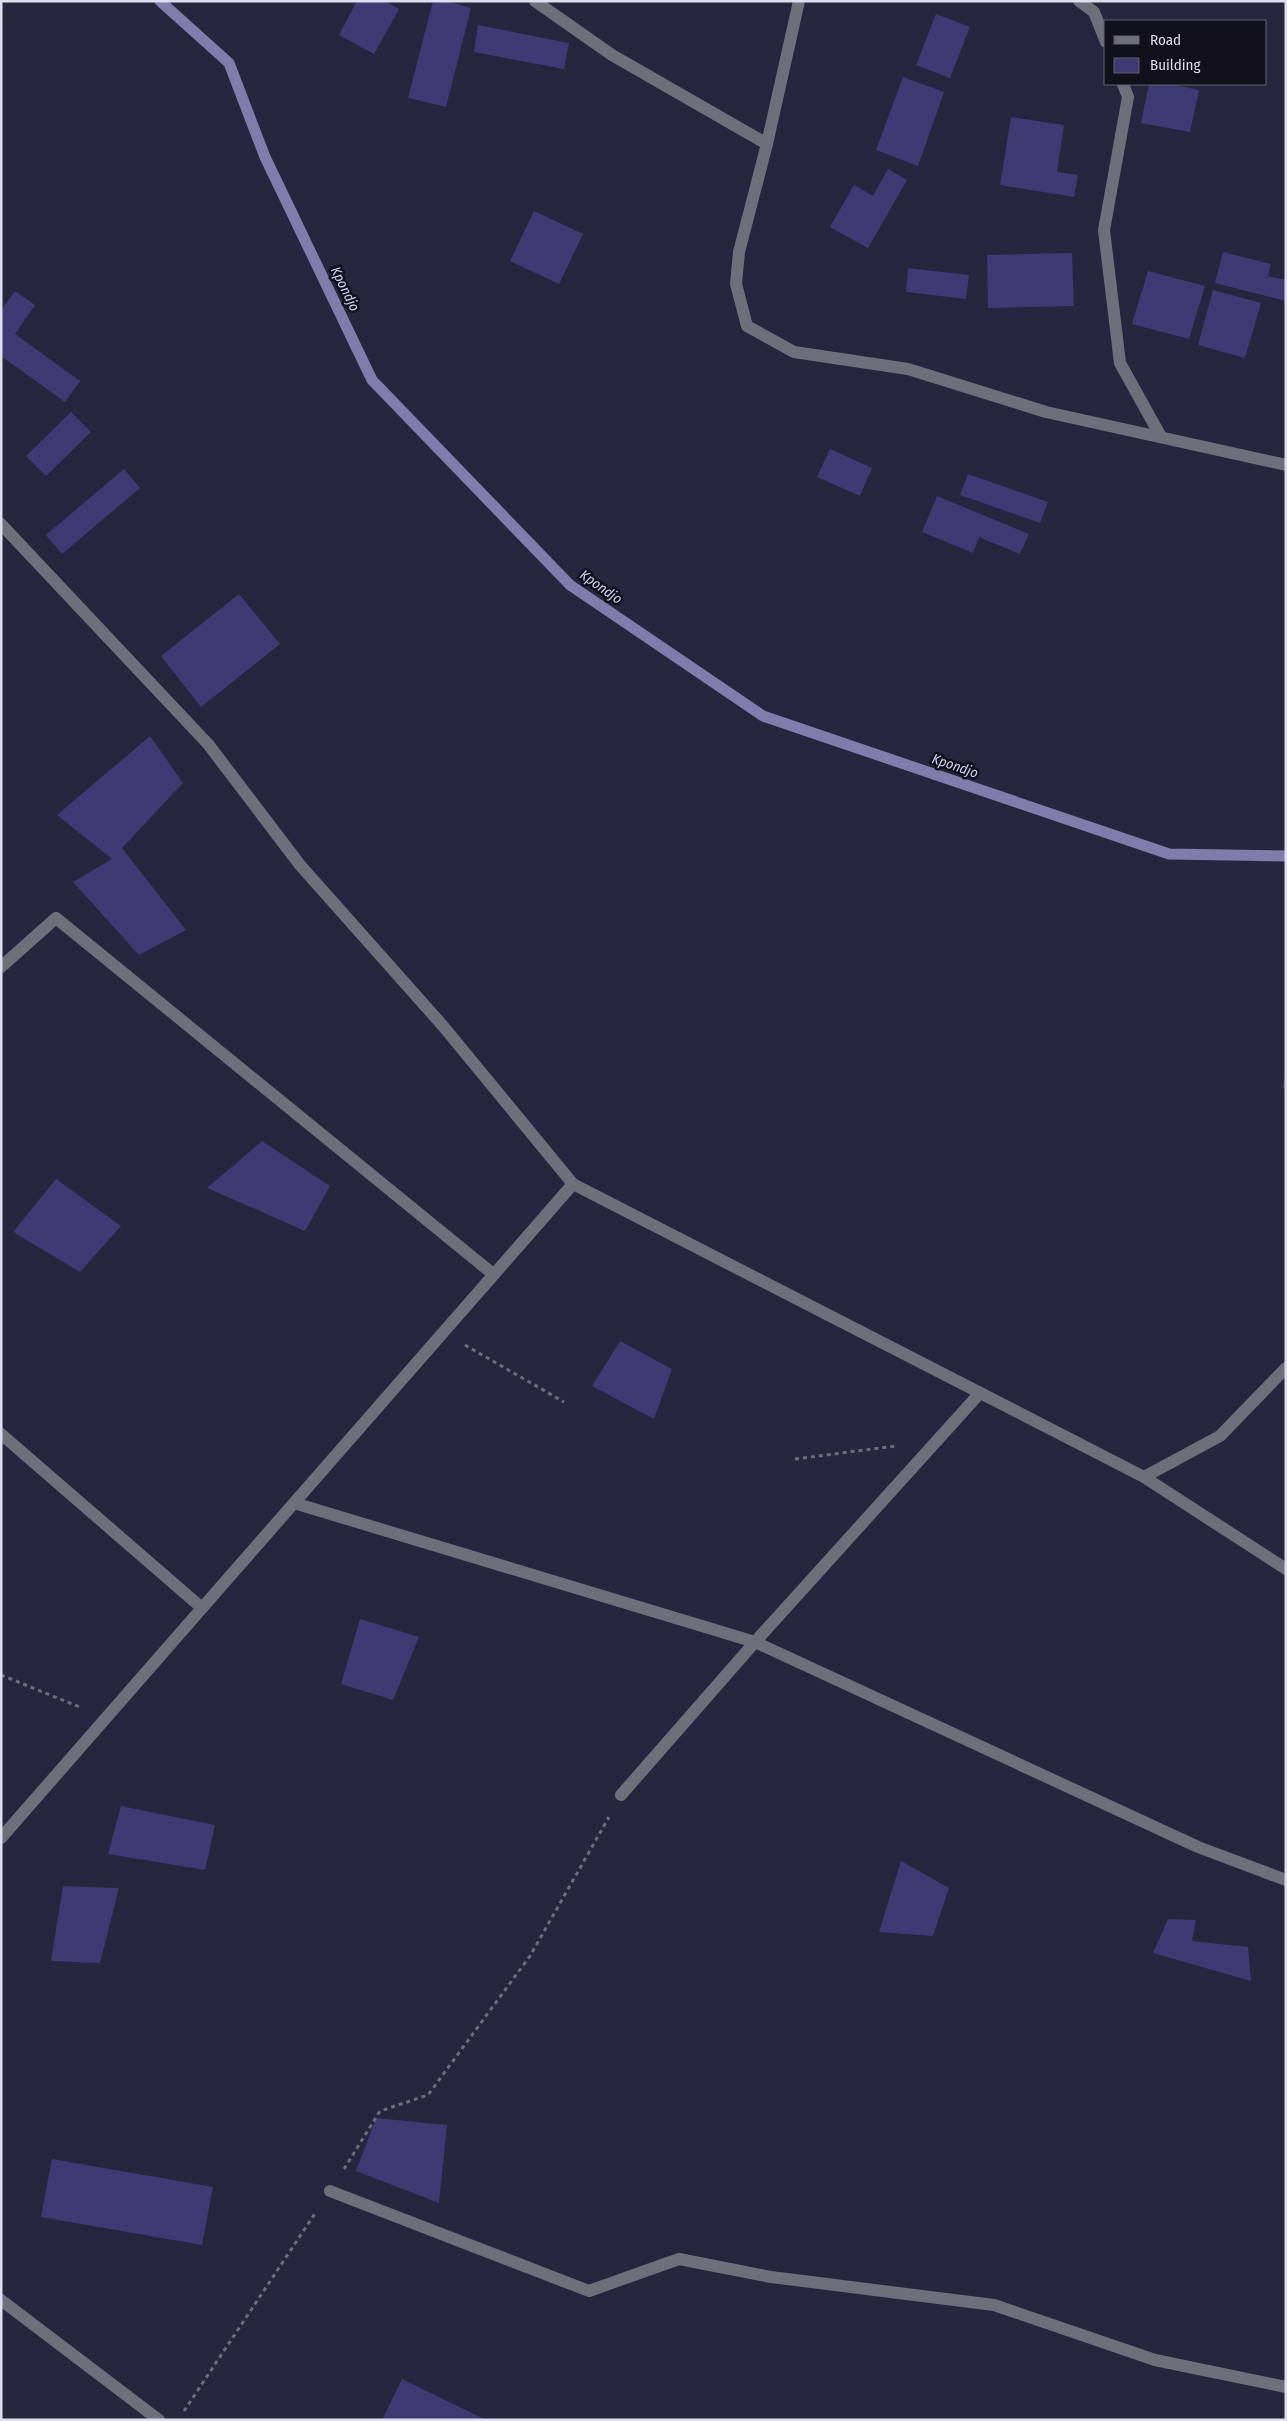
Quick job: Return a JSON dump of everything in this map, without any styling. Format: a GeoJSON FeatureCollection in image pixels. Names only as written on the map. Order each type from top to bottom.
{"type":"FeatureCollection","features":[{"type":"Feature","properties":{"kind":"street"},"geometry":{"type":"LineString","coordinates":[[535,1],[612,55],[767,144]]}},
{"type":"Feature","properties":{"kind":"street"},"geometry":{"type":"LineString","coordinates":[[799,1],[767,144],[739,252],[736,284],[747,326],[794,352],[908,369],[1046,412],[1286,464]]}},
{"type":"Feature","properties":{"kind":"street"},"geometry":{"type":"LineString","coordinates":[[1079,1],[1094,12],[1104,37]]}},
{"type":"Feature","properties":{"kind":"street"},"geometry":{"type":"LineString","coordinates":[[1123,85],[1128,97],[1104,230],[1120,363],[1160,436]]}},
{"type":"Feature","properties":{"kind":"street"},"geometry":{"type":"LineString","coordinates":[[1,524],[208,744],[300,865],[443,1026],[573,1184],[1144,1477],[1286,1569]]}},
{"type":"Feature","properties":{"kind":"street"},"geometry":{"type":"LineString","coordinates":[[1,967],[56,918],[494,1274]]}},
{"type":"Feature","properties":{"kind":"street"},"geometry":{"type":"LineString","coordinates":[[1,1838],[573,1184]]}},
{"type":"Feature","properties":{"kind":"street"},"geometry":{"type":"LineString","coordinates":[[1144,1477],[1220,1436],[1286,1368]]}},
{"type":"Feature","properties":{"kind":"street"},"geometry":{"type":"LineString","coordinates":[[621,1794],[755,1642],[980,1393]]}},
{"type":"Feature","properties":{"kind":"street"},"geometry":{"type":"LineString","coordinates":[[1,1434],[202,1608]]}},
{"type":"Feature","properties":{"kind":"street"},"geometry":{"type":"LineString","coordinates":[[294,1503],[755,1642],[1198,1847],[1286,1880]]}},
{"type":"Feature","properties":{"kind":"street"},"geometry":{"type":"LineString","coordinates":[[330,2191],[589,2291],[679,2259],[771,2277],[994,2306],[1155,2360],[1286,2387]]}},
{"type":"Feature","properties":{"kind":"street"},"geometry":{"type":"LineString","coordinates":[[1,2300],[159,2420]]}},
{"type":"Feature","properties":{"kind":"path"},"geometry":{"type":"LineString","coordinates":[[443,1332],[564,1402]]}},
{"type":"Feature","properties":{"kind":"path"},"geometry":{"type":"LineString","coordinates":[[795,1459],[937,1441]]}},
{"type":"Feature","properties":{"kind":"path"},"geometry":{"type":"LineString","coordinates":[[1,1675],[106,1718]]}},
{"type":"Feature","properties":{"kind":"path"},"geometry":{"type":"LineString","coordinates":[[183,2412],[330,2191],[380,2111],[428,2095],[525,1964],[621,1794]]}},
{"type":"Feature","properties":{"kind":"building"},"geometry":{"type":"Polygon","coordinates":[[[357,1],[385,1],[399,9],[374,54],[339,35],[357,1]]]}},
{"type":"Feature","properties":{"kind":"building"},"geometry":{"type":"Polygon","coordinates":[[[433,1],[446,1],[471,8],[446,107],[408,98],[433,1]]]}},
{"type":"Feature","properties":{"kind":"building"},"geometry":{"type":"Polygon","coordinates":[[[936,14],[970,27],[950,78],[916,65],[936,14]]]}},
{"type":"Feature","properties":{"kind":"building"},"geometry":{"type":"Polygon","coordinates":[[[478,25],[569,43],[564,69],[474,52],[478,25]]]}},
{"type":"Feature","properties":{"kind":"building"},"geometry":{"type":"Polygon","coordinates":[[[903,77],[944,92],[918,166],[876,150],[903,77]]]}},
{"type":"Feature","properties":{"kind":"building"},"geometry":{"type":"Polygon","coordinates":[[[1149,85],[1175,85],[1199,90],[1190,132],[1141,123],[1149,85]]]}},
{"type":"Feature","properties":{"kind":"building"},"geometry":{"type":"Polygon","coordinates":[[[1011,117],[1064,125],[1057,172],[1078,175],[1074,197],[1000,185],[1011,117]]]}},
{"type":"Feature","properties":{"kind":"building"},"geometry":{"type":"Polygon","coordinates":[[[888,169],[907,180],[868,248],[830,227],[854,185],[873,196],[888,169]]]}},
{"type":"Feature","properties":{"kind":"building"},"geometry":{"type":"Polygon","coordinates":[[[534,211],[583,234],[559,284],[510,261],[534,211]]]}},
{"type":"Feature","properties":{"kind":"building"},"geometry":{"type":"Polygon","coordinates":[[[1223,252],[1271,264],[1268,276],[1286,280],[1286,301],[1215,283],[1223,252]]]}},
{"type":"Feature","properties":{"kind":"building"},"geometry":{"type":"Polygon","coordinates":[[[1072,253],[1074,306],[988,308],[987,255],[1072,253]]]}},
{"type":"Feature","properties":{"kind":"building"},"geometry":{"type":"Polygon","coordinates":[[[908,268],[969,275],[966,299],[906,292],[908,268]]]}},
{"type":"Feature","properties":{"kind":"building"},"geometry":{"type":"Polygon","coordinates":[[[1148,271],[1205,286],[1189,339],[1132,324],[1148,271]]]}},
{"type":"Feature","properties":{"kind":"building"},"geometry":{"type":"Polygon","coordinates":[[[1213,290],[1261,303],[1245,358],[1198,345],[1213,290]]]}},
{"type":"Feature","properties":{"kind":"building"},"geometry":{"type":"Polygon","coordinates":[[[15,291],[35,305],[15,334],[80,381],[65,402],[1,356],[1,310],[15,291]]]}},
{"type":"Feature","properties":{"kind":"building"},"geometry":{"type":"Polygon","coordinates":[[[71,412],[91,432],[46,476],[26,456],[71,412]]]}},
{"type":"Feature","properties":{"kind":"building"},"geometry":{"type":"Polygon","coordinates":[[[830,449],[872,468],[860,496],[817,477],[830,449]]]}},
{"type":"Feature","properties":{"kind":"building"},"geometry":{"type":"Polygon","coordinates":[[[124,469],[140,488],[62,554],[46,535],[124,469]]]}},
{"type":"Feature","properties":{"kind":"building"},"geometry":{"type":"Polygon","coordinates":[[[968,474],[1048,502],[1040,523],[960,495],[968,474]]]}},
{"type":"Feature","properties":{"kind":"building"},"geometry":{"type":"Polygon","coordinates":[[[937,496],[1029,534],[1020,554],[979,537],[973,553],[922,532],[937,496]]]}},
{"type":"Feature","properties":{"kind":"building"},"geometry":{"type":"Polygon","coordinates":[[[239,594],[280,644],[201,707],[161,656],[239,594]]]}},
{"type":"Feature","properties":{"kind":"building"},"geometry":{"type":"Polygon","coordinates":[[[150,736],[183,783],[122,848],[186,930],[139,955],[73,882],[112,859],[57,815],[150,736]]]}},
{"type":"Feature","properties":{"kind":"building"},"geometry":{"type":"Polygon","coordinates":[[[1286,1076],[1286,1089],[1282,1088],[1286,1076]]]}},
{"type":"Feature","properties":{"kind":"building"},"geometry":{"type":"Polygon","coordinates":[[[262,1141],[330,1186],[305,1231],[207,1188],[262,1141]]]}},
{"type":"Feature","properties":{"kind":"building"},"geometry":{"type":"Polygon","coordinates":[[[56,1179],[121,1226],[80,1272],[13,1232],[56,1179]]]}},
{"type":"Feature","properties":{"kind":"building"},"geometry":{"type":"Polygon","coordinates":[[[620,1341],[672,1369],[654,1419],[592,1386],[620,1341]]]}},
{"type":"Feature","properties":{"kind":"building"},"geometry":{"type":"Polygon","coordinates":[[[360,1619],[419,1637],[393,1700],[341,1684],[360,1619]]]}},
{"type":"Feature","properties":{"kind":"building"},"geometry":{"type":"Polygon","coordinates":[[[121,1806],[215,1825],[205,1870],[108,1854],[121,1806]]]}},
{"type":"Feature","properties":{"kind":"building"},"geometry":{"type":"Polygon","coordinates":[[[901,1861],[949,1888],[933,1936],[879,1932],[901,1861]]]}},
{"type":"Feature","properties":{"kind":"building"},"geometry":{"type":"Polygon","coordinates":[[[63,1886],[119,1888],[100,1963],[51,1961],[63,1886]]]}},
{"type":"Feature","properties":{"kind":"building"},"geometry":{"type":"Polygon","coordinates":[[[1168,1919],[1196,1920],[1192,1941],[1248,1947],[1251,1981],[1153,1953],[1168,1919]]]}},
{"type":"Feature","properties":{"kind":"building"},"geometry":{"type":"Polygon","coordinates":[[[376,2118],[447,2125],[439,2203],[356,2171],[376,2118]]]}},
{"type":"Feature","properties":{"kind":"building"},"geometry":{"type":"Polygon","coordinates":[[[52,2159],[213,2187],[202,2245],[41,2217],[52,2159]]]}},
{"type":"Feature","properties":{"kind":"building"},"geometry":{"type":"Polygon","coordinates":[[[402,2379],[486,2420],[382,2420],[402,2379]]]}},
{"type":"Feature","properties":{"kind":"waterway","name":"Kpondjo"},"geometry":{"type":"LineString","coordinates":[[160,1],[229,63],[265,157],[372,380],[570,585],[763,716],[1169,854],[1286,856]]}}]}
